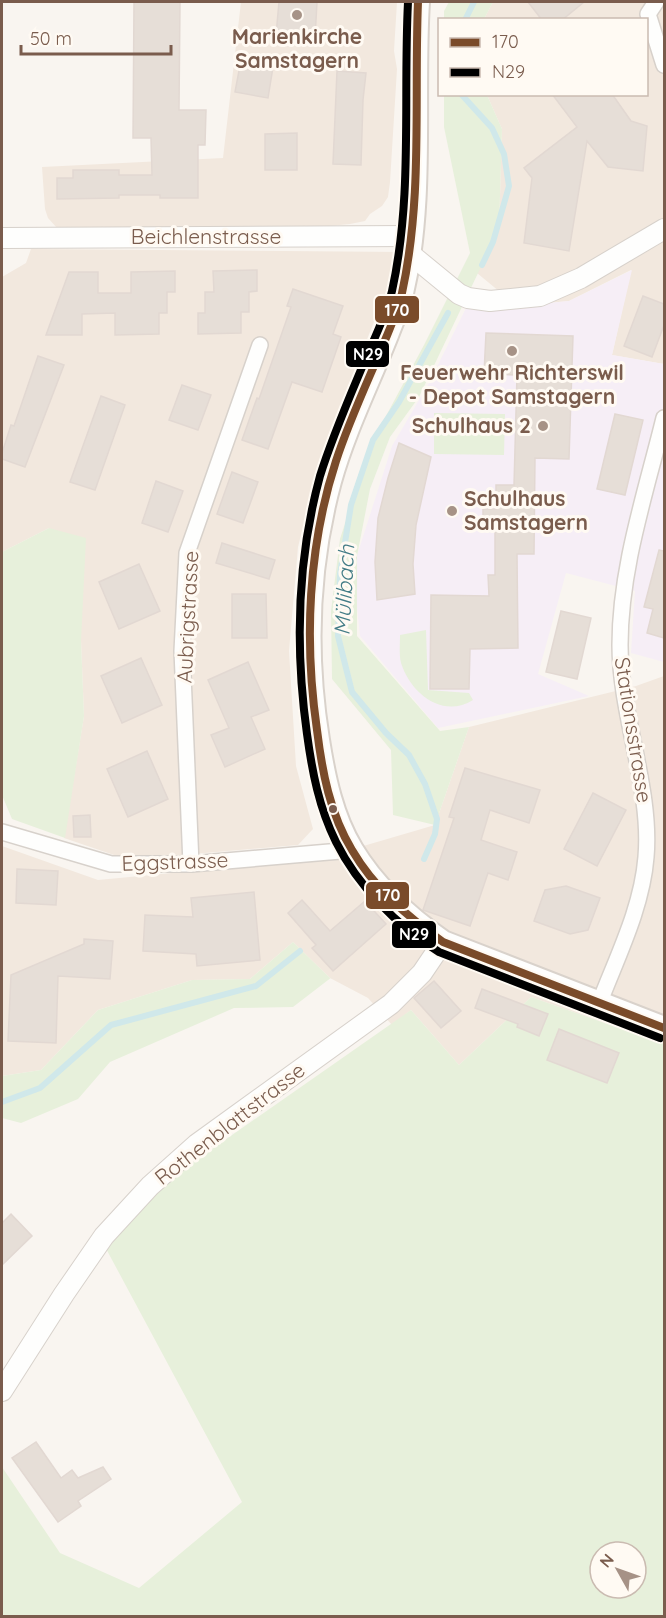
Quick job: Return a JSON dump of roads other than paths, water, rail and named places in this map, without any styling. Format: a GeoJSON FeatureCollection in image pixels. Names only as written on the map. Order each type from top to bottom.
{"type":"FeatureCollection","features":[{"type":"Feature","properties":{"kind":"main road"},"geometry":{"type":"LineString","coordinates":[[418,2],[414,196],[410,244],[402,294],[331,479],[315,544],[309,636],[310,680],[323,771],[333,809],[352,850],[379,886],[416,924],[443,942],[664,1028]]}},
{"type":"Feature","properties":{"kind":"street"},"geometry":{"type":"LineString","coordinates":[[656,2],[648,14],[664,65]]}},
{"type":"Feature","properties":{"kind":"street"},"geometry":{"type":"LineString","coordinates":[[410,244],[444,284],[468,298],[490,302],[540,296],[581,278],[664,229]]}},
{"type":"Feature","properties":{"kind":"street","name":"Beichlenstrasse"},"geometry":{"type":"LineString","coordinates":[[2,238],[410,244]]}},
{"type":"Feature","properties":{"kind":"street","name":"Aubrigstrasse"},"geometry":{"type":"LineString","coordinates":[[190,864],[182,651],[188,553],[260,345]]}},
{"type":"Feature","properties":{"kind":"street","name":"Stationsstrasse"},"geometry":{"type":"LineString","coordinates":[[599,1004],[638,901],[646,857],[645,809],[624,696],[620,648],[621,606],[629,560],[664,418]]}},
{"type":"Feature","properties":{"kind":"street","name":"Eggstrasse"},"geometry":{"type":"LineString","coordinates":[[2,832],[111,864],[190,864],[352,850]]}},
{"type":"Feature","properties":{"kind":"street","name":"Rothenblattstrasse"},"geometry":{"type":"LineString","coordinates":[[2,1391],[104,1236],[150,1186],[197,1144],[391,1004],[422,973],[443,942]]}},
{"type":"Feature","properties":{"kind":"waterway","name":"Mülibach"},"geometry":{"type":"LineString","coordinates":[[466,18],[474,2]]}},
{"type":"Feature","properties":{"kind":"waterway","name":"Mülibach"},"geometry":{"type":"LineString","coordinates":[[463,96],[492,128],[504,154],[509,186],[493,242],[482,265]]}},
{"type":"Feature","properties":{"kind":"waterway","name":"Mülibach"},"geometry":{"type":"LineString","coordinates":[[424,859],[435,834],[437,819],[425,784],[409,755],[386,733],[352,692],[338,636],[340,574],[351,505],[373,440],[399,402],[448,313]]}},
{"type":"Feature","properties":{"kind":"waterway","name":"Mülibach"},"geometry":{"type":"LineString","coordinates":[[2,1102],[40,1088],[111,1025],[256,986],[300,951]]}},
{"type":"Feature","properties":{"kind":"place","name":"Marienkirche Samstagern"},"geometry":{"type":"Point","coordinates":[297,15]}},
{"type":"Feature","properties":{"kind":"place","name":"Feuerwehr Richterswil - Depot Samstagern"},"geometry":{"type":"Point","coordinates":[512,351]}},
{"type":"Feature","properties":{"kind":"place","name":"Schulhaus 2"},"geometry":{"type":"Point","coordinates":[543,426]}},
{"type":"Feature","properties":{"kind":"place","name":"Schulhaus Samstagern"},"geometry":{"type":"Point","coordinates":[452,511]}}]}
